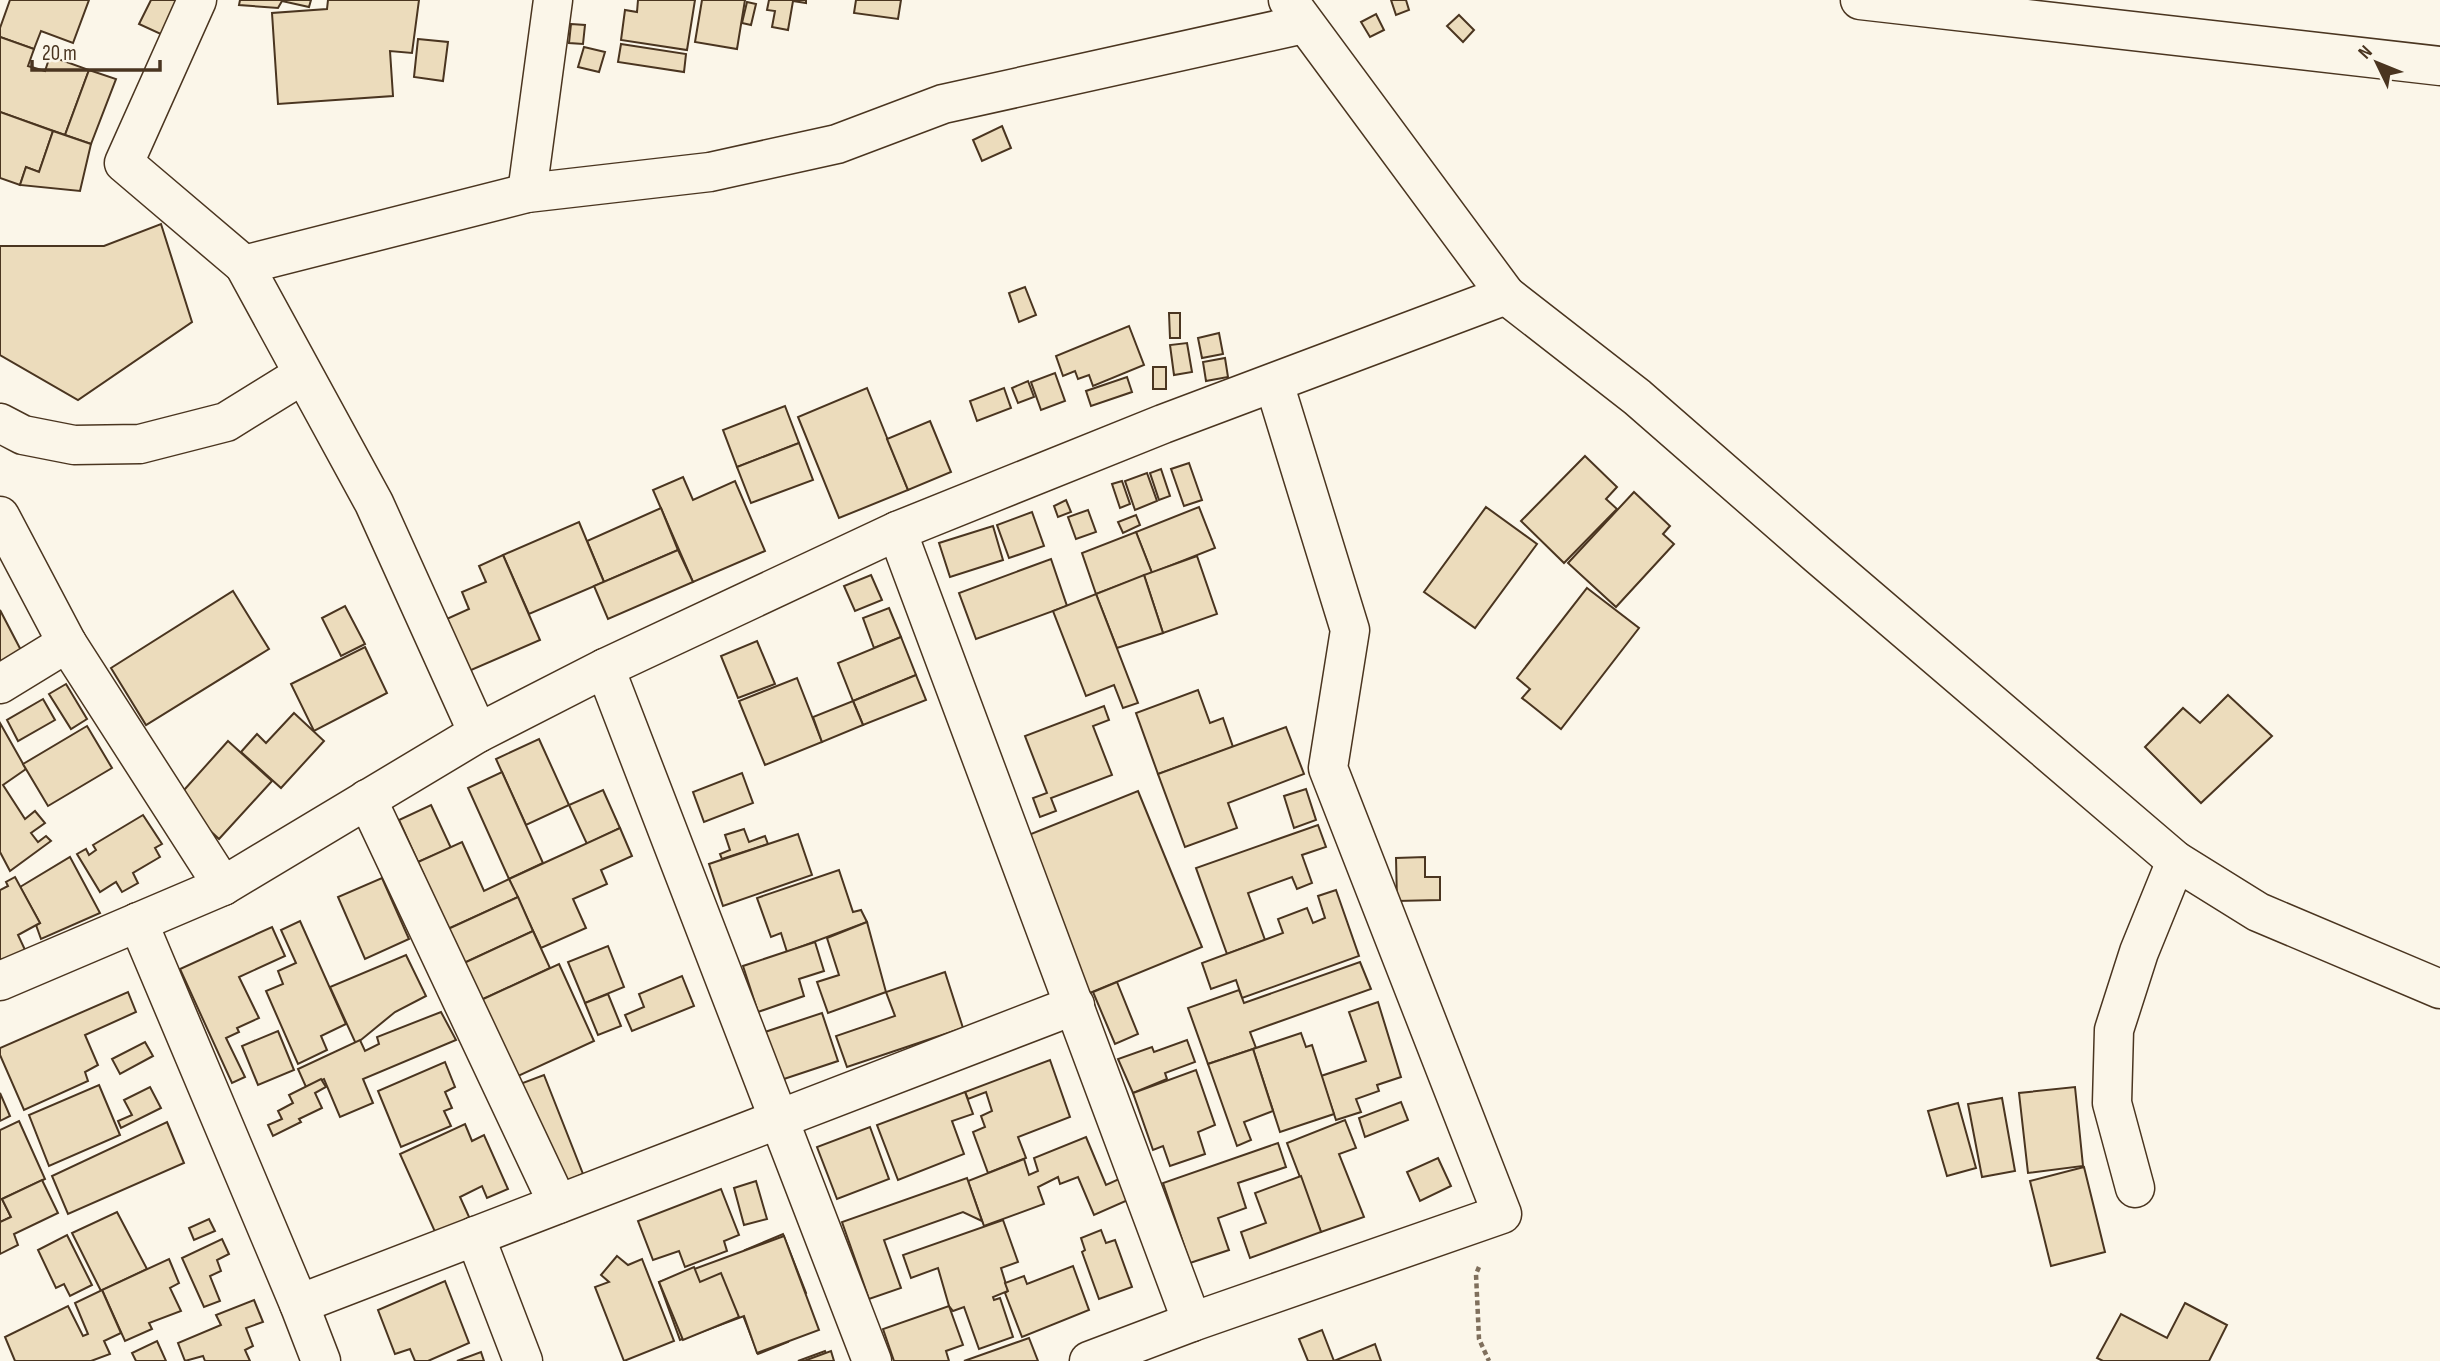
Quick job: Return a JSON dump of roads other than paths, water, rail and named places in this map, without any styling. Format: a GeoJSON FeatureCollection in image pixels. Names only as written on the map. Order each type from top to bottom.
{"type":"FeatureCollection","features":[{"type":"Feature","properties":{"kind":"street"},"geometry":{"type":"LineString","coordinates":[[197,0],[124,163],[244,265],[374,503],[478,733]]}},
{"type":"Feature","properties":{"kind":"street"},"geometry":{"type":"LineString","coordinates":[[527,193],[553,0]]}},
{"type":"Feature","properties":{"kind":"street"},"geometry":{"type":"LineString","coordinates":[[1860,0],[2440,66]]}},
{"type":"Feature","properties":{"kind":"street"},"geometry":{"type":"LineString","coordinates":[[244,265],[527,193],[710,172],[837,144],[943,104],[1296,12],[1506,295],[1637,397],[2176,861],[2258,912],[2440,989]]}},
{"type":"Feature","properties":{"kind":"street"},"geometry":{"type":"LineString","coordinates":[[0,981],[223,886],[478,733],[605,668],[897,531],[1163,424],[1506,295]]}},
{"type":"Feature","properties":{"kind":"street"},"geometry":{"type":"LineString","coordinates":[[0,423],[23,435],[74,445],[141,444],[226,422],[302,375]]}},
{"type":"Feature","properties":{"kind":"street"},"geometry":{"type":"LineString","coordinates":[[1089,1361],[1192,1322],[1502,1214],[1328,768],[1350,631],[1275,383]]}},
{"type":"Feature","properties":{"kind":"street"},"geometry":{"type":"LineString","coordinates":[[0,516],[66,643],[223,886]]}},
{"type":"Feature","properties":{"kind":"street"},"geometry":{"type":"LineString","coordinates":[[897,531],[1192,1322]]}},
{"type":"Feature","properties":{"kind":"street"},"geometry":{"type":"LineString","coordinates":[[0,684],[66,643]]}},
{"type":"Feature","properties":{"kind":"street"},"geometry":{"type":"LineString","coordinates":[[605,668],[872,1361]]}},
{"type":"Feature","properties":{"kind":"street"},"geometry":{"type":"LineString","coordinates":[[367,799],[558,1204]]}},
{"type":"Feature","properties":{"kind":"street"},"geometry":{"type":"LineString","coordinates":[[2135,1188],[2112,1103],[2114,1030],[2139,952],[2176,861]]}},
{"type":"Feature","properties":{"kind":"street"},"geometry":{"type":"LineString","coordinates":[[138,922],[321,1361]]}},
{"type":"Feature","properties":{"kind":"street"},"geometry":{"type":"LineString","coordinates":[[299,1304],[1075,1005]]}},
{"type":"Feature","properties":{"kind":"street"},"geometry":{"type":"LineString","coordinates":[[475,1236],[523,1361]]}}]}
